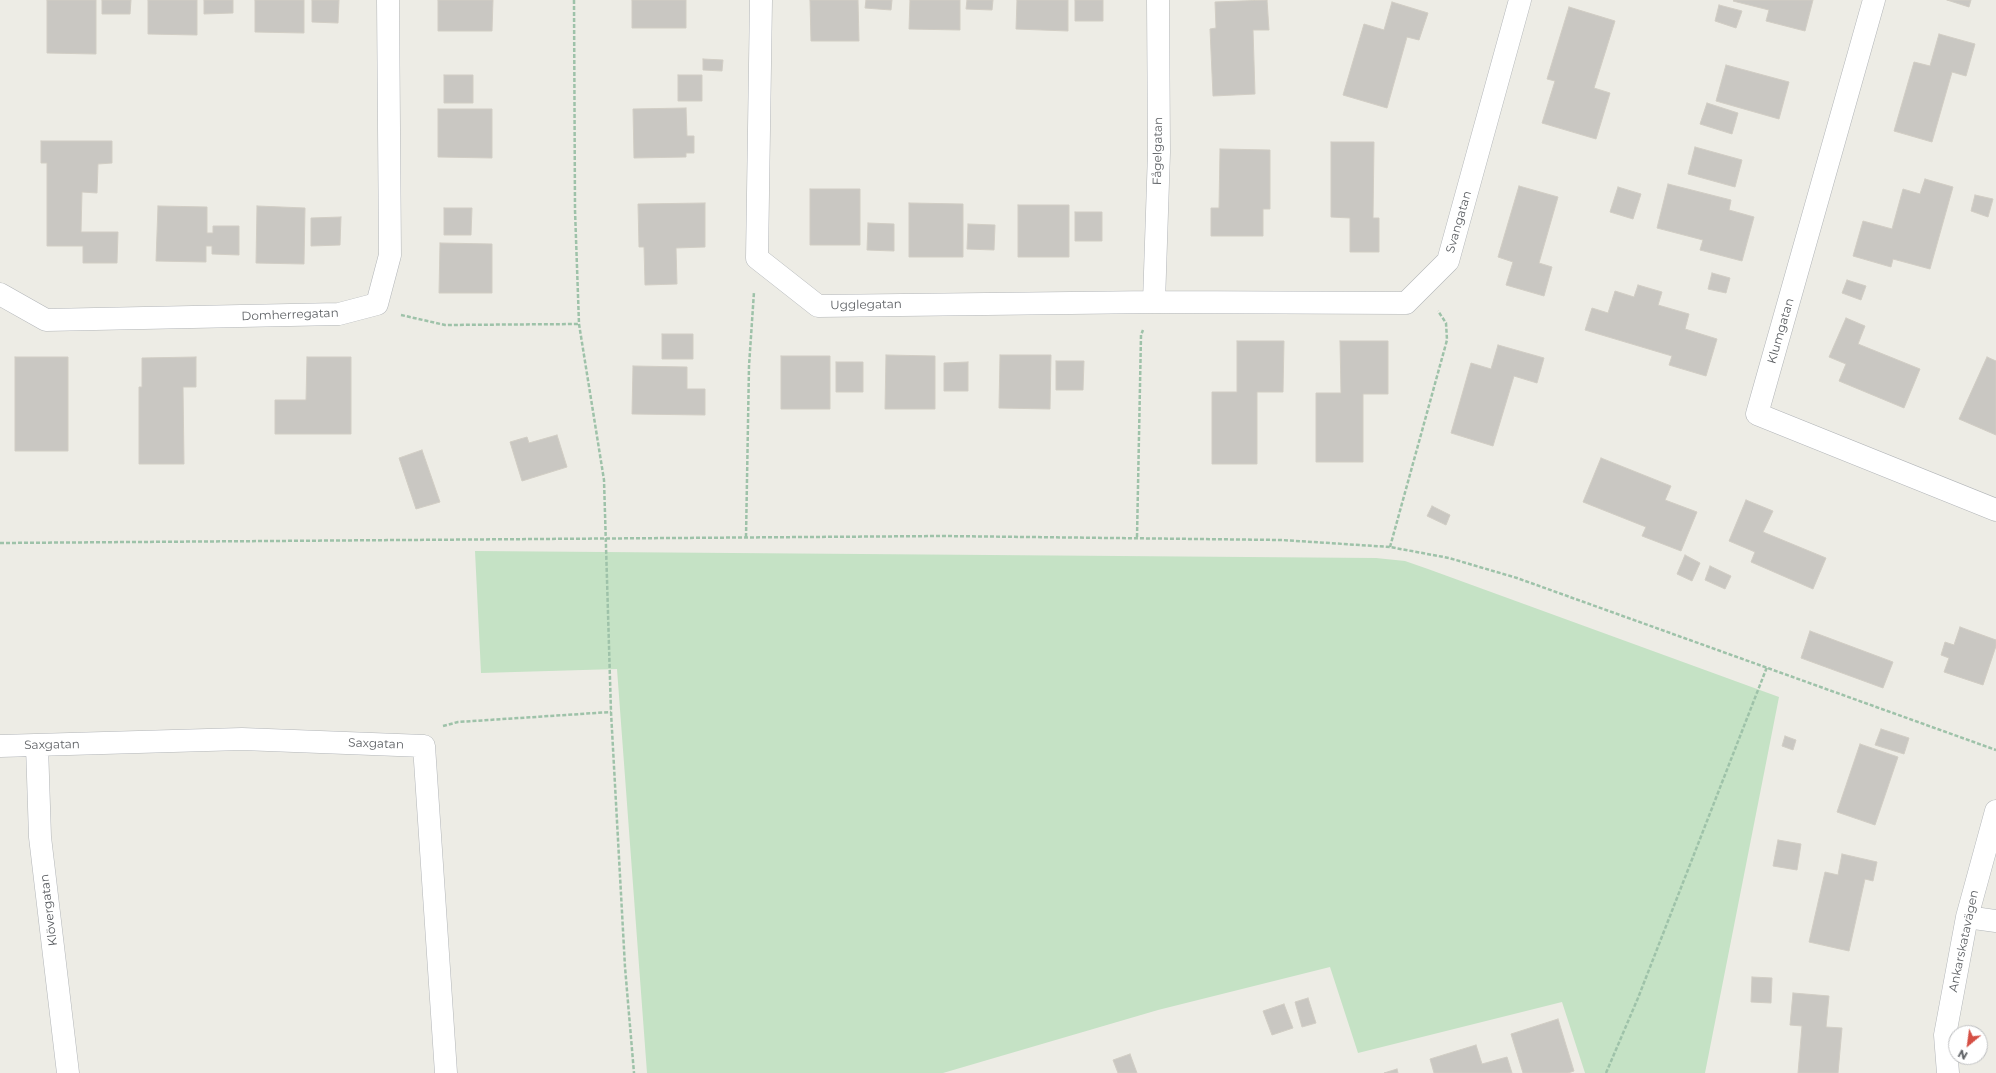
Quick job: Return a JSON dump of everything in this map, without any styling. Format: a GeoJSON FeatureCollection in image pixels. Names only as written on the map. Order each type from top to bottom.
{"type":"FeatureCollection","features":[{"type":"Feature","properties":{"kind":"street"},"geometry":{"type":"LineString","coordinates":[[377,304],[390,255],[388,0]]}},
{"type":"Feature","properties":{"kind":"street"},"geometry":{"type":"LineString","coordinates":[[756,258],[761,0]]}},
{"type":"Feature","properties":{"kind":"street","name":"Fågelgatan"},"geometry":{"type":"LineString","coordinates":[[1154,302],[1159,152],[1158,0]]}},
{"type":"Feature","properties":{"kind":"street","name":"Svangatan"},"geometry":{"type":"LineString","coordinates":[[1154,302],[1406,303],[1448,261],[1520,0]]}},
{"type":"Feature","properties":{"kind":"street","name":"Klumgatan"},"geometry":{"type":"LineString","coordinates":[[1874,0],[1758,414],[1996,510]]}},
{"type":"Feature","properties":{"kind":"street","name":"Ugglegatan"},"geometry":{"type":"LineString","coordinates":[[756,258],[818,306],[1154,302]]}},
{"type":"Feature","properties":{"kind":"street","name":"Domherregatan"},"geometry":{"type":"LineString","coordinates":[[0,294],[46,320],[339,314],[377,304]]}},
{"type":"Feature","properties":{"kind":"street","name":"Saxgatan"},"geometry":{"type":"LineString","coordinates":[[0,746],[242,739],[424,746]]}},
{"type":"Feature","properties":{"kind":"street","name":"Klövergatan"},"geometry":{"type":"LineString","coordinates":[[37,746],[40,837],[68,1073]]}},
{"type":"Feature","properties":{"kind":"street"},"geometry":{"type":"LineString","coordinates":[[424,746],[446,1073]]}},
{"type":"Feature","properties":{"kind":"street","name":"Ankarskatavägen"},"geometry":{"type":"LineString","coordinates":[[1948,1073],[1945,1034],[1967,918],[1996,811]]}},
{"type":"Feature","properties":{"kind":"street"},"geometry":{"type":"LineString","coordinates":[[1967,918],[1996,921]]}},
{"type":"Feature","properties":{"kind":"path"},"geometry":{"type":"LineString","coordinates":[[574,0],[575,210],[579,324],[604,480],[607,539],[611,712],[625,967],[634,1073]]}},
{"type":"Feature","properties":{"kind":"path"},"geometry":{"type":"LineString","coordinates":[[746,537],[749,366],[756,258]]}},
{"type":"Feature","properties":{"kind":"path"},"geometry":{"type":"LineString","coordinates":[[1390,547],[1447,340],[1446,323],[1420,288]]}},
{"type":"Feature","properties":{"kind":"path"},"geometry":{"type":"LineString","coordinates":[[1137,537],[1140,336],[1154,302]]}},
{"type":"Feature","properties":{"kind":"path"},"geometry":{"type":"LineString","coordinates":[[377,304],[412,319],[445,325],[579,324]]}},
{"type":"Feature","properties":{"kind":"path"},"geometry":{"type":"LineString","coordinates":[[0,543],[746,537],[1137,537],[1282,540],[1390,547],[1449,558],[1517,578],[1996,750]]}},
{"type":"Feature","properties":{"kind":"path"},"geometry":{"type":"LineString","coordinates":[[1606,1073],[1638,998],[1768,667]]}},
{"type":"Feature","properties":{"kind":"path"},"geometry":{"type":"LineString","coordinates":[[424,746],[429,738],[438,729],[458,722],[611,712]]}},
{"type":"Feature","properties":{"kind":"green space"},"geometry":{"type":"Polygon","coordinates":[[[475,551],[1376,558],[1405,561],[1779,697],[1705,1073],[1585,1073],[1562,1002],[1358,1053],[1330,967],[1158,1010],[943,1073],[647,1073],[617,669],[481,673],[475,551]]]}},
{"type":"Feature","properties":{"kind":"building"},"geometry":{"type":"Polygon","coordinates":[[[47,0],[96,0],[96,54],[47,53],[47,0]]]}},
{"type":"Feature","properties":{"kind":"building"},"geometry":{"type":"Polygon","coordinates":[[[102,0],[131,0],[130,14],[102,14],[102,0]]]}},
{"type":"Feature","properties":{"kind":"building"},"geometry":{"type":"Polygon","coordinates":[[[148,0],[197,0],[197,35],[148,34],[148,0]]]}},
{"type":"Feature","properties":{"kind":"building"},"geometry":{"type":"Polygon","coordinates":[[[204,0],[233,0],[233,13],[204,14],[204,0]]]}},
{"type":"Feature","properties":{"kind":"building"},"geometry":{"type":"Polygon","coordinates":[[[255,0],[304,0],[304,33],[255,32],[255,0]]]}},
{"type":"Feature","properties":{"kind":"building"},"geometry":{"type":"Polygon","coordinates":[[[312,0],[339,0],[338,23],[312,22],[312,0]]]}},
{"type":"Feature","properties":{"kind":"building"},"geometry":{"type":"Polygon","coordinates":[[[438,0],[493,0],[492,31],[438,31],[438,0]]]}},
{"type":"Feature","properties":{"kind":"building"},"geometry":{"type":"Polygon","coordinates":[[[632,0],[686,0],[686,28],[632,28],[632,0]]]}},
{"type":"Feature","properties":{"kind":"building"},"geometry":{"type":"Polygon","coordinates":[[[810,0],[858,0],[859,41],[811,41],[810,0]]]}},
{"type":"Feature","properties":{"kind":"building"},"geometry":{"type":"Polygon","coordinates":[[[866,0],[892,0],[891,10],[865,8],[866,0]]]}},
{"type":"Feature","properties":{"kind":"building"},"geometry":{"type":"Polygon","coordinates":[[[910,0],[960,0],[960,30],[909,29],[910,0]]]}},
{"type":"Feature","properties":{"kind":"building"},"geometry":{"type":"Polygon","coordinates":[[[967,0],[993,0],[992,10],[966,9],[967,0]]]}},
{"type":"Feature","properties":{"kind":"building"},"geometry":{"type":"Polygon","coordinates":[[[1017,0],[1068,0],[1068,31],[1016,29],[1017,0]]]}},
{"type":"Feature","properties":{"kind":"building"},"geometry":{"type":"Polygon","coordinates":[[[1075,0],[1103,0],[1103,21],[1075,21],[1075,0]]]}},
{"type":"Feature","properties":{"kind":"building"},"geometry":{"type":"Polygon","coordinates":[[[1267,0],[1269,30],[1253,30],[1255,94],[1213,96],[1210,29],[1216,28],[1215,2],[1267,0]]]}},
{"type":"Feature","properties":{"kind":"building"},"geometry":{"type":"Polygon","coordinates":[[[1813,0],[1805,31],[1766,21],[1769,10],[1733,1],[1813,0]]]}},
{"type":"Feature","properties":{"kind":"building"},"geometry":{"type":"Polygon","coordinates":[[[1947,0],[1971,0],[1969,7],[1947,0]]]}},
{"type":"Feature","properties":{"kind":"building"},"geometry":{"type":"Polygon","coordinates":[[[1392,2],[1428,13],[1419,40],[1407,37],[1387,108],[1343,95],[1364,24],[1384,30],[1392,2]]]}},
{"type":"Feature","properties":{"kind":"building"},"geometry":{"type":"Polygon","coordinates":[[[1719,5],[1742,11],[1736,28],[1715,21],[1719,5]]]}},
{"type":"Feature","properties":{"kind":"building"},"geometry":{"type":"Polygon","coordinates":[[[1569,7],[1615,21],[1594,88],[1610,93],[1596,139],[1542,123],[1555,81],[1547,79],[1569,7]]]}},
{"type":"Feature","properties":{"kind":"building"},"geometry":{"type":"Polygon","coordinates":[[[1939,34],[1975,44],[1966,76],[1952,72],[1932,142],[1894,131],[1914,62],[1930,66],[1939,34]]]}},
{"type":"Feature","properties":{"kind":"building"},"geometry":{"type":"Polygon","coordinates":[[[703,59],[723,60],[722,71],[703,70],[703,59]]]}},
{"type":"Feature","properties":{"kind":"building"},"geometry":{"type":"Polygon","coordinates":[[[1726,65],[1789,82],[1779,119],[1716,101],[1726,65]]]}},
{"type":"Feature","properties":{"kind":"building"},"geometry":{"type":"Polygon","coordinates":[[[444,75],[473,75],[473,103],[444,103],[444,75]]]}},
{"type":"Feature","properties":{"kind":"building"},"geometry":{"type":"Polygon","coordinates":[[[678,75],[702,75],[702,101],[678,101],[678,75]]]}},
{"type":"Feature","properties":{"kind":"building"},"geometry":{"type":"Polygon","coordinates":[[[1707,103],[1738,113],[1732,134],[1700,124],[1707,103]]]}},
{"type":"Feature","properties":{"kind":"building"},"geometry":{"type":"Polygon","coordinates":[[[686,108],[687,136],[694,136],[694,153],[686,153],[686,157],[634,158],[633,109],[686,108]]]}},
{"type":"Feature","properties":{"kind":"building"},"geometry":{"type":"Polygon","coordinates":[[[438,109],[492,109],[492,158],[438,157],[438,109]]]}},
{"type":"Feature","properties":{"kind":"building"},"geometry":{"type":"Polygon","coordinates":[[[41,141],[112,141],[112,163],[98,164],[97,193],[82,192],[81,232],[118,232],[117,263],[83,263],[83,246],[47,246],[47,163],[41,163],[41,141]]]}},
{"type":"Feature","properties":{"kind":"building"},"geometry":{"type":"Polygon","coordinates":[[[1331,142],[1374,142],[1373,218],[1379,218],[1379,252],[1350,252],[1350,218],[1331,217],[1331,142]]]}},
{"type":"Feature","properties":{"kind":"building"},"geometry":{"type":"Polygon","coordinates":[[[1695,147],[1742,160],[1735,187],[1688,174],[1695,147]]]}},
{"type":"Feature","properties":{"kind":"building"},"geometry":{"type":"Polygon","coordinates":[[[1220,149],[1270,150],[1270,209],[1263,209],[1263,236],[1211,236],[1211,208],[1219,208],[1220,149]]]}},
{"type":"Feature","properties":{"kind":"building"},"geometry":{"type":"Polygon","coordinates":[[[1925,179],[1953,187],[1930,269],[1893,259],[1891,267],[1853,256],[1863,221],[1892,229],[1903,189],[1920,194],[1925,179]]]}},
{"type":"Feature","properties":{"kind":"building"},"geometry":{"type":"Polygon","coordinates":[[[1668,184],[1731,200],[1729,210],[1754,217],[1742,261],[1700,250],[1703,240],[1657,228],[1668,184]]]}},
{"type":"Feature","properties":{"kind":"building"},"geometry":{"type":"Polygon","coordinates":[[[1519,186],[1558,197],[1539,263],[1552,267],[1544,296],[1506,285],[1513,262],[1498,257],[1519,186]]]}},
{"type":"Feature","properties":{"kind":"building"},"geometry":{"type":"Polygon","coordinates":[[[1618,187],[1641,194],[1633,219],[1610,212],[1618,187]]]}},
{"type":"Feature","properties":{"kind":"building"},"geometry":{"type":"Polygon","coordinates":[[[810,189],[860,189],[860,245],[810,245],[810,189]]]}},
{"type":"Feature","properties":{"kind":"building"},"geometry":{"type":"Polygon","coordinates":[[[1975,195],[1993,199],[1988,217],[1971,211],[1975,195]]]}},
{"type":"Feature","properties":{"kind":"building"},"geometry":{"type":"Polygon","coordinates":[[[705,203],[705,247],[676,248],[677,284],[645,285],[644,247],[639,247],[638,204],[705,203]]]}},
{"type":"Feature","properties":{"kind":"building"},"geometry":{"type":"Polygon","coordinates":[[[909,203],[963,204],[963,257],[909,257],[909,203]]]}},
{"type":"Feature","properties":{"kind":"building"},"geometry":{"type":"Polygon","coordinates":[[[1018,205],[1069,205],[1069,257],[1018,257],[1018,205]]]}},
{"type":"Feature","properties":{"kind":"building"},"geometry":{"type":"Polygon","coordinates":[[[158,206],[207,207],[207,233],[213,233],[213,226],[239,226],[239,255],[212,254],[212,246],[206,246],[206,262],[156,261],[158,206]]]}},
{"type":"Feature","properties":{"kind":"building"},"geometry":{"type":"Polygon","coordinates":[[[257,206],[305,208],[304,264],[256,263],[257,206]]]}},
{"type":"Feature","properties":{"kind":"building"},"geometry":{"type":"Polygon","coordinates":[[[444,208],[472,208],[471,235],[444,235],[444,208]]]}},
{"type":"Feature","properties":{"kind":"building"},"geometry":{"type":"Polygon","coordinates":[[[1075,212],[1102,212],[1102,241],[1075,241],[1075,212]]]}},
{"type":"Feature","properties":{"kind":"building"},"geometry":{"type":"Polygon","coordinates":[[[341,217],[340,245],[311,246],[311,218],[341,217]]]}},
{"type":"Feature","properties":{"kind":"building"},"geometry":{"type":"Polygon","coordinates":[[[868,223],[894,224],[894,251],[867,250],[868,223]]]}},
{"type":"Feature","properties":{"kind":"building"},"geometry":{"type":"Polygon","coordinates":[[[968,224],[995,225],[994,250],[967,249],[968,224]]]}},
{"type":"Feature","properties":{"kind":"building"},"geometry":{"type":"Polygon","coordinates":[[[440,243],[492,244],[492,293],[439,293],[440,243]]]}},
{"type":"Feature","properties":{"kind":"building"},"geometry":{"type":"Polygon","coordinates":[[[1712,273],[1730,278],[1726,293],[1708,289],[1712,273]]]}},
{"type":"Feature","properties":{"kind":"building"},"geometry":{"type":"Polygon","coordinates":[[[1847,280],[1866,286],[1861,300],[1842,293],[1847,280]]]}},
{"type":"Feature","properties":{"kind":"building"},"geometry":{"type":"Polygon","coordinates":[[[1638,285],[1662,292],[1658,305],[1689,314],[1685,329],[1717,339],[1706,376],[1669,365],[1672,356],[1585,330],[1592,308],[1608,313],[1615,291],[1634,297],[1638,285]]]}},
{"type":"Feature","properties":{"kind":"building"},"geometry":{"type":"Polygon","coordinates":[[[1846,318],[1865,326],[1858,344],[1920,369],[1904,408],[1839,381],[1846,364],[1829,357],[1846,318]]]}},
{"type":"Feature","properties":{"kind":"building"},"geometry":{"type":"Polygon","coordinates":[[[662,334],[693,334],[693,359],[662,359],[662,334]]]}},
{"type":"Feature","properties":{"kind":"building"},"geometry":{"type":"Polygon","coordinates":[[[1237,341],[1284,341],[1283,392],[1257,392],[1257,464],[1212,464],[1212,392],[1237,392],[1237,341]]]}},
{"type":"Feature","properties":{"kind":"building"},"geometry":{"type":"Polygon","coordinates":[[[1340,341],[1388,341],[1388,394],[1363,394],[1363,462],[1316,462],[1316,393],[1341,393],[1340,341]]]}},
{"type":"Feature","properties":{"kind":"building"},"geometry":{"type":"Polygon","coordinates":[[[1498,345],[1544,358],[1537,383],[1514,376],[1493,446],[1451,433],[1471,363],[1491,369],[1498,345]]]}},
{"type":"Feature","properties":{"kind":"building"},"geometry":{"type":"Polygon","coordinates":[[[886,355],[935,356],[935,409],[885,409],[886,355]]]}},
{"type":"Feature","properties":{"kind":"building"},"geometry":{"type":"Polygon","coordinates":[[[1000,355],[1051,355],[1050,409],[999,408],[1000,355]]]}},
{"type":"Feature","properties":{"kind":"building"},"geometry":{"type":"Polygon","coordinates":[[[781,356],[830,356],[830,409],[781,409],[781,356]]]}},
{"type":"Feature","properties":{"kind":"building"},"geometry":{"type":"Polygon","coordinates":[[[15,357],[68,357],[68,451],[15,451],[15,357]]]}},
{"type":"Feature","properties":{"kind":"building"},"geometry":{"type":"Polygon","coordinates":[[[196,357],[196,387],[183,387],[184,464],[139,464],[139,387],[142,387],[142,358],[196,357]]]}},
{"type":"Feature","properties":{"kind":"building"},"geometry":{"type":"Polygon","coordinates":[[[307,357],[351,357],[351,434],[275,434],[275,400],[306,400],[307,357]]]}},
{"type":"Feature","properties":{"kind":"building"},"geometry":{"type":"Polygon","coordinates":[[[1987,357],[1996,361],[1996,435],[1959,419],[1987,357]]]}},
{"type":"Feature","properties":{"kind":"building"},"geometry":{"type":"Polygon","coordinates":[[[1056,361],[1084,361],[1083,390],[1056,390],[1056,361]]]}},
{"type":"Feature","properties":{"kind":"building"},"geometry":{"type":"Polygon","coordinates":[[[836,362],[863,362],[863,392],[836,392],[836,362]]]}},
{"type":"Feature","properties":{"kind":"building"},"geometry":{"type":"Polygon","coordinates":[[[968,362],[968,391],[944,391],[944,363],[968,362]]]}},
{"type":"Feature","properties":{"kind":"building"},"geometry":{"type":"Polygon","coordinates":[[[633,366],[687,367],[687,389],[705,389],[705,415],[632,414],[633,366]]]}},
{"type":"Feature","properties":{"kind":"building"},"geometry":{"type":"Polygon","coordinates":[[[557,435],[567,467],[522,481],[510,442],[527,437],[529,443],[557,435]]]}},
{"type":"Feature","properties":{"kind":"building"},"geometry":{"type":"Polygon","coordinates":[[[422,450],[440,502],[416,509],[399,458],[422,450]]]}},
{"type":"Feature","properties":{"kind":"building"},"geometry":{"type":"Polygon","coordinates":[[[1601,458],[1671,486],[1665,500],[1697,512],[1681,551],[1642,536],[1646,527],[1583,502],[1601,458]]]}},
{"type":"Feature","properties":{"kind":"building"},"geometry":{"type":"Polygon","coordinates":[[[1746,500],[1773,511],[1763,532],[1826,558],[1813,589],[1751,562],[1755,552],[1729,541],[1746,500]]]}},
{"type":"Feature","properties":{"kind":"building"},"geometry":{"type":"Polygon","coordinates":[[[1432,506],[1450,515],[1446,525],[1427,516],[1432,506]]]}},
{"type":"Feature","properties":{"kind":"building"},"geometry":{"type":"Polygon","coordinates":[[[1685,555],[1700,563],[1692,581],[1677,574],[1685,555]]]}},
{"type":"Feature","properties":{"kind":"building"},"geometry":{"type":"Polygon","coordinates":[[[1710,566],[1731,576],[1725,589],[1705,580],[1710,566]]]}},
{"type":"Feature","properties":{"kind":"building"},"geometry":{"type":"Polygon","coordinates":[[[1960,627],[1996,640],[1996,646],[1983,685],[1944,672],[1949,658],[1941,655],[1945,642],[1954,645],[1960,627]]]}},
{"type":"Feature","properties":{"kind":"building"},"geometry":{"type":"Polygon","coordinates":[[[1810,631],[1893,662],[1883,688],[1801,658],[1810,631]]]}},
{"type":"Feature","properties":{"kind":"building"},"geometry":{"type":"Polygon","coordinates":[[[1881,729],[1909,738],[1904,754],[1875,745],[1881,729]]]}},
{"type":"Feature","properties":{"kind":"building"},"geometry":{"type":"Polygon","coordinates":[[[1785,736],[1796,740],[1793,750],[1782,746],[1785,736]]]}},
{"type":"Feature","properties":{"kind":"building"},"geometry":{"type":"Polygon","coordinates":[[[1860,744],[1898,757],[1875,825],[1837,812],[1860,744]]]}},
{"type":"Feature","properties":{"kind":"building"},"geometry":{"type":"Polygon","coordinates":[[[1778,840],[1801,844],[1797,870],[1773,866],[1778,840]]]}},
{"type":"Feature","properties":{"kind":"building"},"geometry":{"type":"Polygon","coordinates":[[[1842,854],[1877,862],[1873,881],[1865,879],[1849,951],[1809,942],[1825,872],[1838,875],[1842,854]]]}},
{"type":"Feature","properties":{"kind":"building"},"geometry":{"type":"Polygon","coordinates":[[[1752,977],[1772,978],[1771,1003],[1751,1002],[1752,977]]]}},
{"type":"Feature","properties":{"kind":"building"},"geometry":{"type":"Polygon","coordinates":[[[1793,993],[1829,996],[1826,1027],[1842,1028],[1838,1073],[1798,1073],[1802,1026],[1790,1025],[1793,993]]]}},
{"type":"Feature","properties":{"kind":"building"},"geometry":{"type":"Polygon","coordinates":[[[1308,998],[1316,1023],[1302,1027],[1295,1002],[1308,998]]]}},
{"type":"Feature","properties":{"kind":"building"},"geometry":{"type":"Polygon","coordinates":[[[1284,1004],[1293,1028],[1272,1035],[1263,1011],[1284,1004]]]}},
{"type":"Feature","properties":{"kind":"building"},"geometry":{"type":"Polygon","coordinates":[[[1558,1019],[1574,1071],[1568,1073],[1523,1073],[1511,1034],[1558,1019]]]}},
{"type":"Feature","properties":{"kind":"building"},"geometry":{"type":"Polygon","coordinates":[[[1476,1045],[1482,1064],[1507,1057],[1512,1073],[1434,1073],[1430,1059],[1476,1045]]]}},
{"type":"Feature","properties":{"kind":"building"},"geometry":{"type":"Polygon","coordinates":[[[1130,1054],[1137,1073],[1118,1073],[1113,1060],[1130,1054]]]}},
{"type":"Feature","properties":{"kind":"building"},"geometry":{"type":"Polygon","coordinates":[[[1397,1069],[1398,1073],[1384,1073],[1397,1069]]]}}]}
